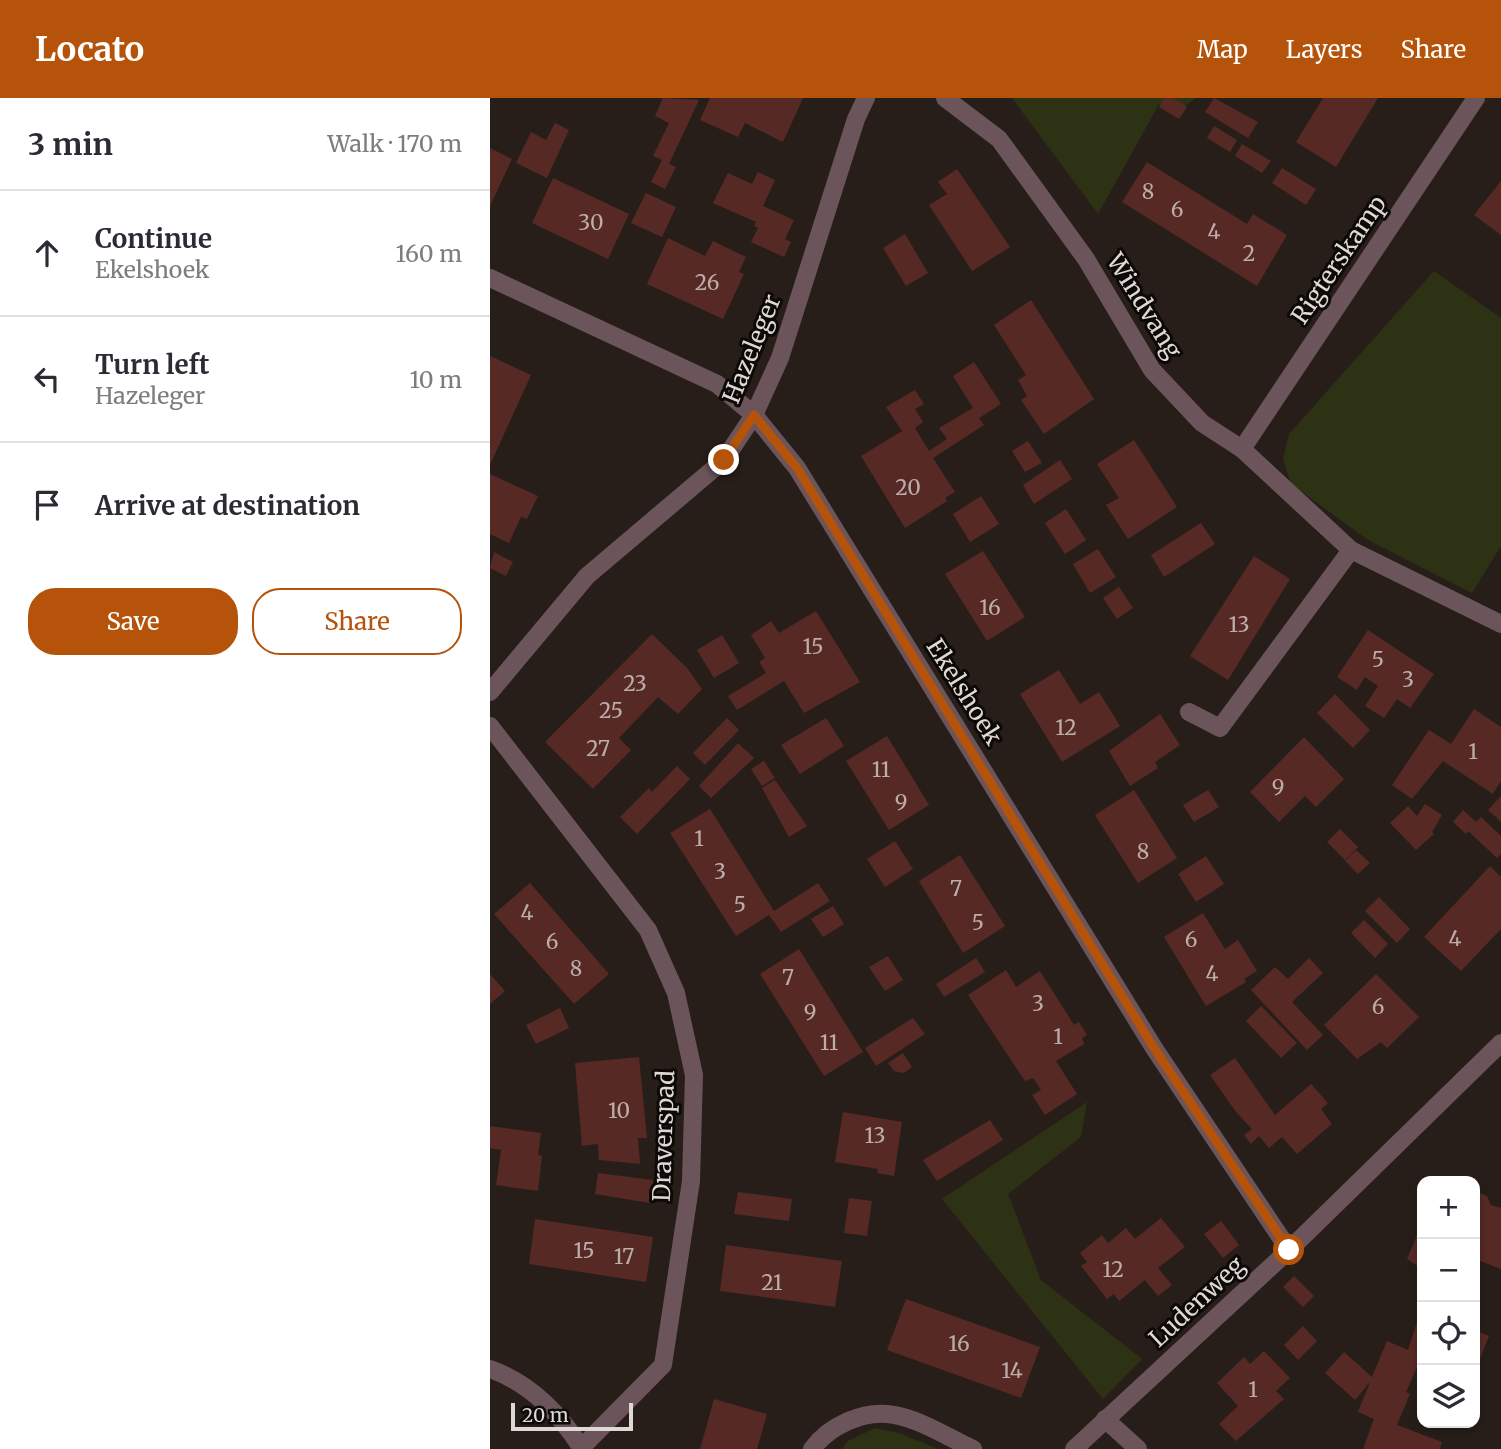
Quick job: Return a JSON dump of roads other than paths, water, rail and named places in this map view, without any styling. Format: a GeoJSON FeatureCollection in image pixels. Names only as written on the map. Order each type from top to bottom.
{"type":"FeatureCollection","features":[{"type":"Feature","properties":{"kind":"street","name":"Hazeleger"},"geometry":{"type":"LineString","coordinates":[[490,692],[587,576],[724,460],[754,415],[779,358],[856,119],[866,98]]}},
{"type":"Feature","properties":{"kind":"street","name":"Windvang"},"geometry":{"type":"LineString","coordinates":[[945,98],[999,139],[1086,259],[1152,370],[1202,424],[1242,449],[1352,550],[1501,624]]}},
{"type":"Feature","properties":{"kind":"street","name":"Rigterskamp"},"geometry":{"type":"LineString","coordinates":[[1242,449],[1476,98]]}},
{"type":"Feature","properties":{"kind":"street","name":"Ekelshoek"},"geometry":{"type":"LineString","coordinates":[[490,278],[717,384],[754,415],[797,468],[1154,1048],[1289,1250]]}},
{"type":"Feature","properties":{"kind":"street"},"geometry":{"type":"LineString","coordinates":[[1189,712],[1220,728],[1352,550]]}},
{"type":"Feature","properties":{"kind":"street","name":"Draverspad"},"geometry":{"type":"LineString","coordinates":[[490,726],[648,930],[676,993],[694,1075],[691,1181],[663,1366],[582,1448]]}},
{"type":"Feature","properties":{"kind":"street","name":"Ludenweg"},"geometry":{"type":"LineString","coordinates":[[1074,1449],[1289,1250],[1501,1043]]}},
{"type":"Feature","properties":{"kind":"street"},"geometry":{"type":"LineString","coordinates":[[490,1369],[509,1376],[548,1405],[582,1448]]}},
{"type":"Feature","properties":{"kind":"street"},"geometry":{"type":"LineString","coordinates":[[813,1449],[837,1426],[868,1415],[894,1415],[974,1449]]}},
{"type":"Feature","properties":{"kind":"street"},"geometry":{"type":"LineString","coordinates":[[1105,1419],[1138,1449]]}}]}
